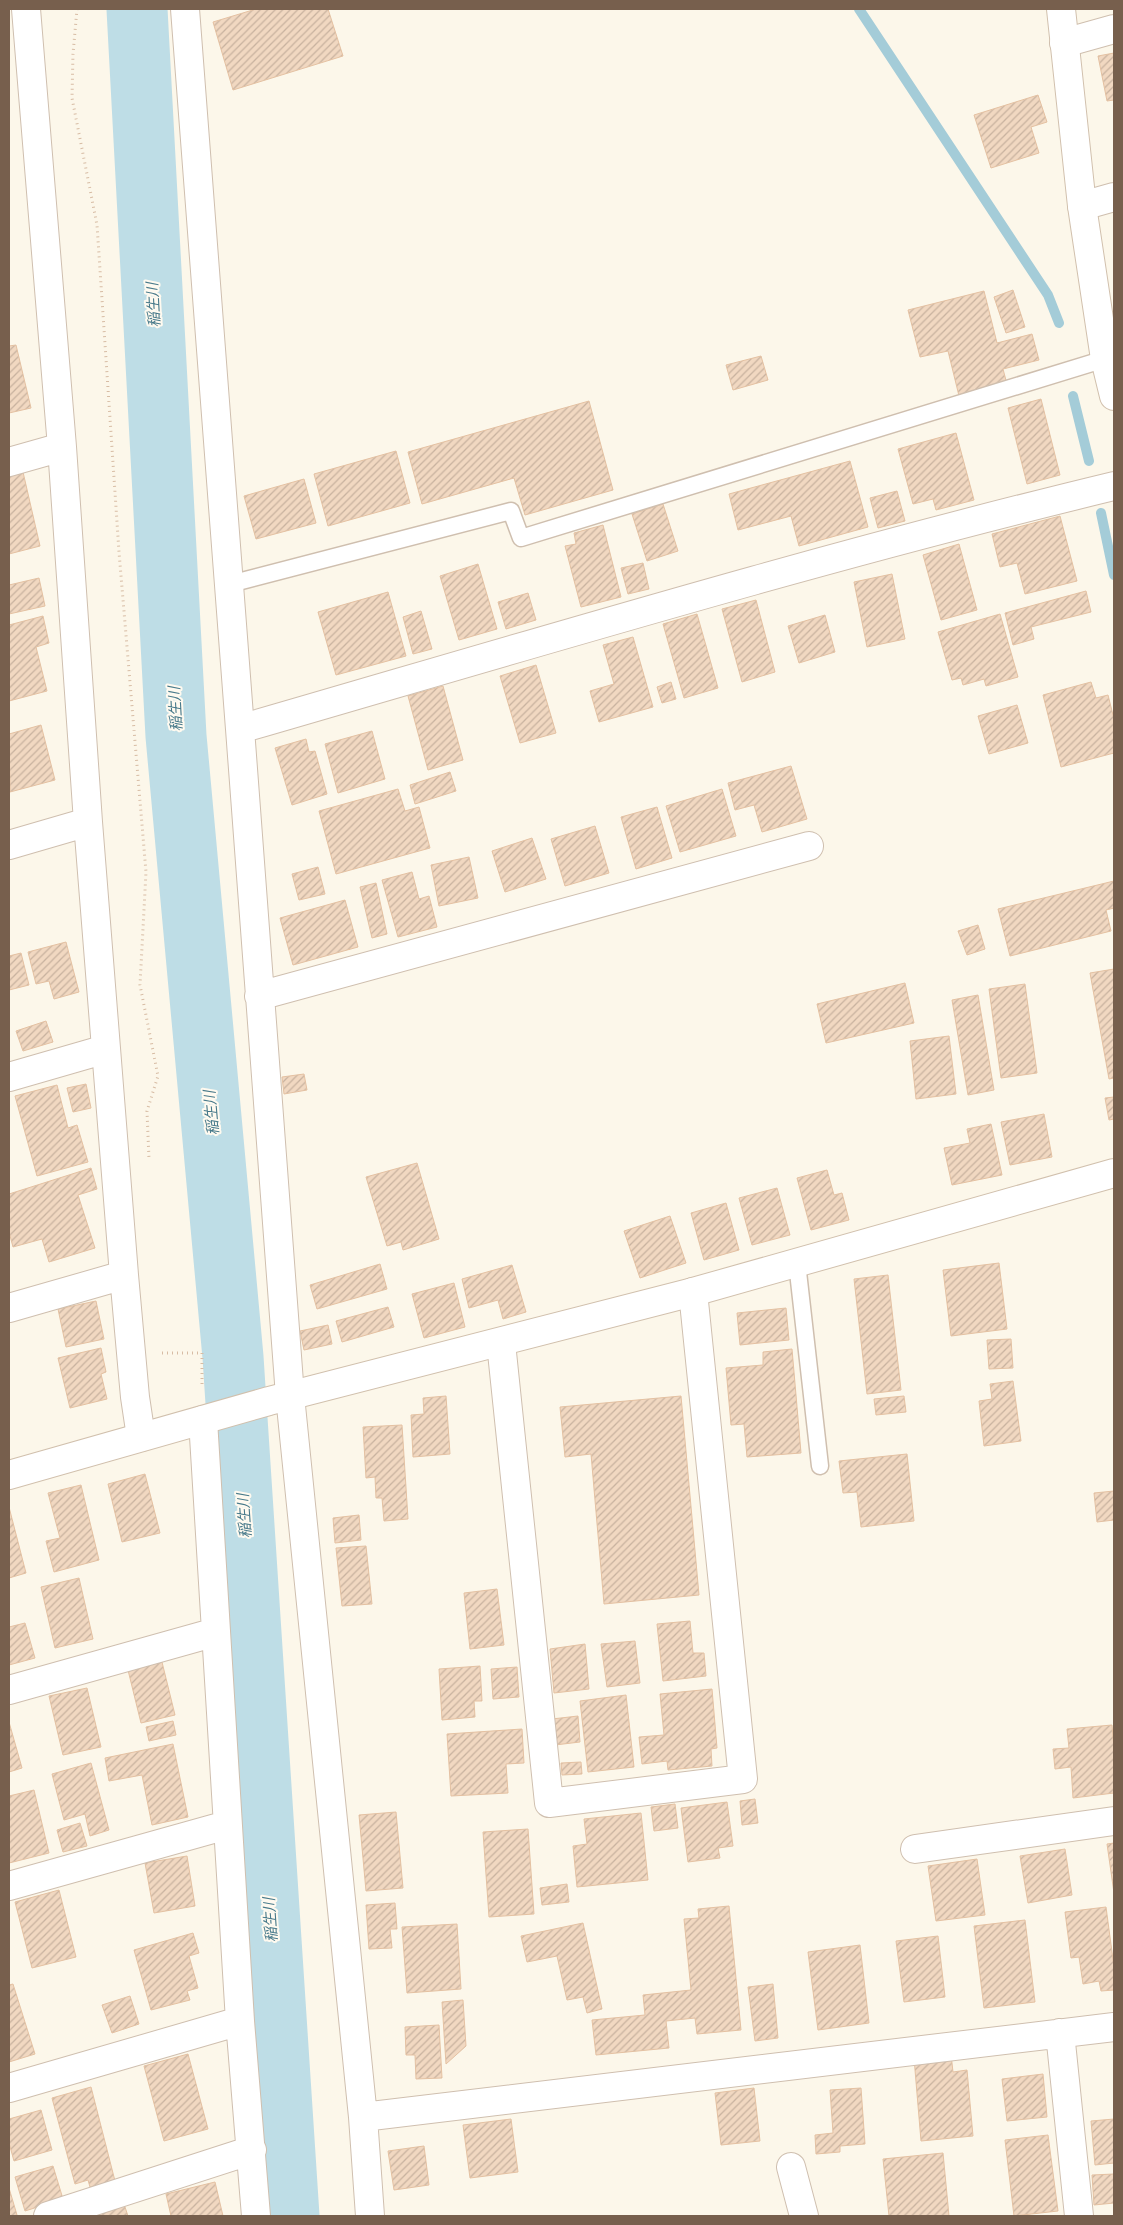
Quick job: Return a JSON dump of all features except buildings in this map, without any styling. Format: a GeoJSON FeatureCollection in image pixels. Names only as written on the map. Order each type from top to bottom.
{"type":"FeatureCollection","features":[{"type":"Feature","properties":{"kind":"street"},"geometry":{"type":"LineString","coordinates":[[26,9],[62,447],[88,822],[124,1275],[135,1398],[141,1437]]}},
{"type":"Feature","properties":{"kind":"street"},"geometry":{"type":"LineString","coordinates":[[186,9],[259,996],[280,1399],[363,2117],[370,2216]]}},
{"type":"Feature","properties":{"kind":"street"},"geometry":{"type":"LineString","coordinates":[[1061,9],[1082,206],[1105,359],[1114,396]]}},
{"type":"Feature","properties":{"kind":"street"},"geometry":{"type":"LineString","coordinates":[[1064,43],[1114,29]]}},
{"type":"Feature","properties":{"kind":"street"},"geometry":{"type":"LineString","coordinates":[[1082,206],[1114,198]]}},
{"type":"Feature","properties":{"kind":"street"},"geometry":{"type":"LineString","coordinates":[[9,462],[62,447]]}},
{"type":"Feature","properties":{"kind":"street"},"geometry":{"type":"LineString","coordinates":[[240,730],[665,607],[998,514],[1114,486]]}},
{"type":"Feature","properties":{"kind":"street"},"geometry":{"type":"LineString","coordinates":[[9,845],[88,822]]}},
{"type":"Feature","properties":{"kind":"street"},"geometry":{"type":"LineString","coordinates":[[259,996],[809,846]]}},
{"type":"Feature","properties":{"kind":"street"},"geometry":{"type":"LineString","coordinates":[[9,1077],[106,1049]]}},
{"type":"Feature","properties":{"kind":"street"},"geometry":{"type":"LineString","coordinates":[[9,1475],[208,1418],[693,1292],[1114,1173]]}},
{"type":"Feature","properties":{"kind":"street"},"geometry":{"type":"LineString","coordinates":[[9,1308],[124,1275]]}},
{"type":"Feature","properties":{"kind":"street"},"geometry":{"type":"LineString","coordinates":[[501,1343],[550,1803],[743,1779],[693,1292]]}},
{"type":"Feature","properties":{"kind":"street"},"geometry":{"type":"LineString","coordinates":[[208,1418],[216,1632],[227,1825],[240,2021],[256,2216]]}},
{"type":"Feature","properties":{"kind":"street"},"geometry":{"type":"LineString","coordinates":[[9,1690],[216,1632]]}},
{"type":"Feature","properties":{"kind":"street"},"geometry":{"type":"LineString","coordinates":[[915,1849],[1114,1821]]}},
{"type":"Feature","properties":{"kind":"street"},"geometry":{"type":"LineString","coordinates":[[9,1886],[227,1825]]}},
{"type":"Feature","properties":{"kind":"street"},"geometry":{"type":"LineString","coordinates":[[9,2088],[240,2021]]}},
{"type":"Feature","properties":{"kind":"street"},"geometry":{"type":"LineString","coordinates":[[363,2117],[1114,2027]]}},
{"type":"Feature","properties":{"kind":"street"},"geometry":{"type":"LineString","coordinates":[[1060,2033],[1080,2216]]}},
{"type":"Feature","properties":{"kind":"street"},"geometry":{"type":"LineString","coordinates":[[48,2216],[252,2150]]}},
{"type":"Feature","properties":{"kind":"street"},"geometry":{"type":"LineString","coordinates":[[791,2167],[804,2216]]}},
{"type":"Feature","properties":{"kind":"lane"},"geometry":{"type":"LineString","coordinates":[[230,584],[511,511],[521,538],[1105,359]]}},
{"type":"Feature","properties":{"kind":"lane"},"geometry":{"type":"LineString","coordinates":[[796,1263],[820,1466]]}},
{"type":"Feature","properties":{"kind":"path"},"geometry":{"type":"LineString","coordinates":[[77,9],[72,54],[72,98],[97,225],[118,552],[146,872],[140,985],[158,1076],[147,1112],[149,1168]]}},
{"type":"Feature","properties":{"kind":"path"},"geometry":{"type":"LineString","coordinates":[[157,1352],[202,1353],[208,1418]]}},
{"type":"Feature","properties":{"kind":"waterway","name":"稲生川"},"geometry":{"type":"LineString","coordinates":[[137,9],[176,736],[233,1357],[289,2216]]}},
{"type":"Feature","properties":{"kind":"waterway"},"geometry":{"type":"LineString","coordinates":[[859,9],[1048,295],[1059,323]]}},
{"type":"Feature","properties":{"kind":"waterway"},"geometry":{"type":"LineString","coordinates":[[1073,396],[1089,461]]}},
{"type":"Feature","properties":{"kind":"waterway"},"geometry":{"type":"LineString","coordinates":[[1101,513],[1114,575]]}}]}
